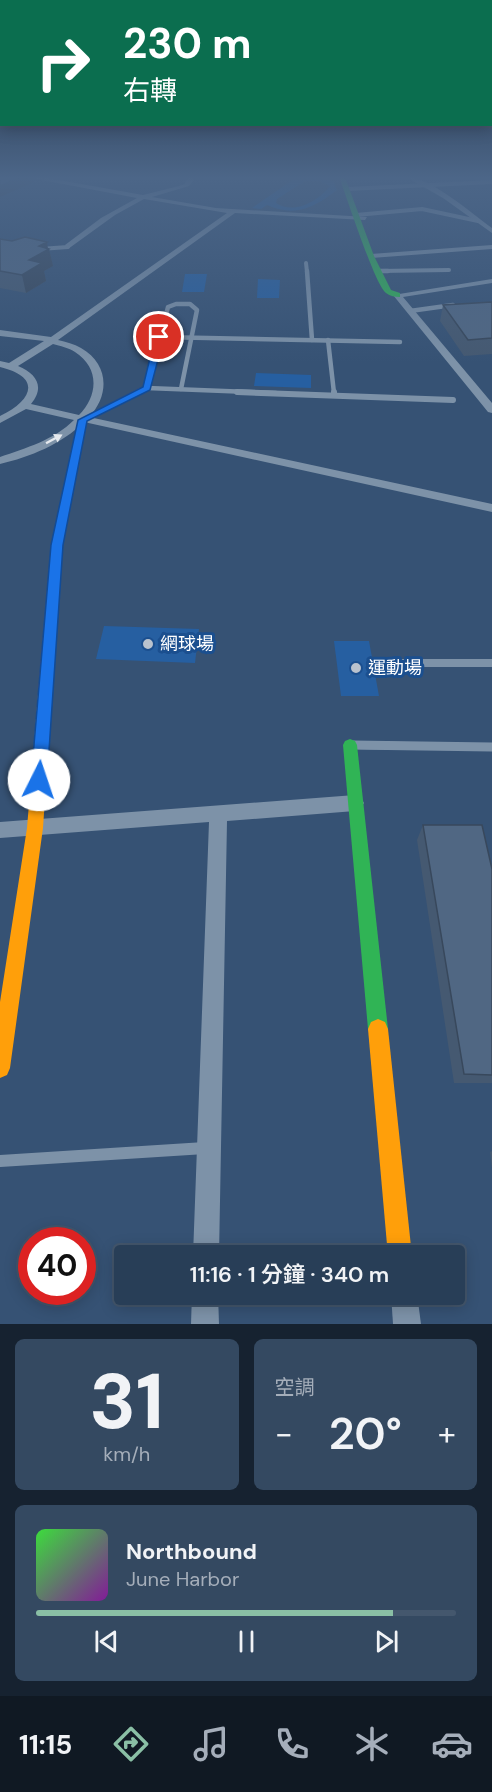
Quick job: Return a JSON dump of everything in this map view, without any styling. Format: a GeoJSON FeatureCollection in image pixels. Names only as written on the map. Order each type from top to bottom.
{"type":"FeatureCollection","features":[{"type":"Feature","properties":{"kind":"street"},"geometry":{"type":"LineString","coordinates":[[68,247],[78,239]]}},
{"type":"Feature","properties":{"kind":"street"},"geometry":{"type":"LineString","coordinates":[[6,365],[52,340],[194,239]]}},
{"type":"Feature","properties":{"kind":"street"},"geometry":{"type":"LineString","coordinates":[[369,239],[388,291],[397,295],[490,404]]}},
{"type":"Feature","properties":{"kind":"street"},"geometry":{"type":"LineString","coordinates":[[397,295],[492,281]]}},
{"type":"Feature","properties":{"kind":"street"},"geometry":{"type":"LineString","coordinates":[[0,333],[52,340],[85,355],[95,365],[101,378],[101,391],[95,405],[83,420],[57,545],[35,828],[0,1068]]}},
{"type":"Feature","properties":{"kind":"street"},"geometry":{"type":"LineString","coordinates":[[0,420],[25,406],[34,396],[36,386],[32,378],[24,371],[6,365]]}},
{"type":"Feature","properties":{"kind":"street"},"geometry":{"type":"LineString","coordinates":[[0,461],[35,449],[62,435],[83,420],[143,390]]}},
{"type":"Feature","properties":{"kind":"street"},"geometry":{"type":"LineString","coordinates":[[25,406],[492,508]]}},
{"type":"Feature","properties":{"kind":"street"},"geometry":{"type":"LineString","coordinates":[[350,745],[399,1245]]}},
{"type":"Feature","properties":{"kind":"street"},"geometry":{"type":"LineString","coordinates":[[0,830],[355,803]]}},
{"type":"Feature","properties":{"kind":"street"},"geometry":{"type":"LineString","coordinates":[[206,1245],[218,813]]}},
{"type":"Feature","properties":{"kind":"street"},"geometry":{"type":"LineString","coordinates":[[205,1305],[205,1324]]}},
{"type":"Feature","properties":{"kind":"street"},"geometry":{"type":"LineString","coordinates":[[405,1305],[407,1324]]}},
{"type":"Feature","properties":{"kind":"lane"},"geometry":{"type":"LineString","coordinates":[[37,249],[68,247]]}},
{"type":"Feature","properties":{"kind":"lane"},"geometry":{"type":"LineString","coordinates":[[375,256],[492,247]]}},
{"type":"Feature","properties":{"kind":"lane"},"geometry":{"type":"LineString","coordinates":[[306,263],[312,340]]}},
{"type":"Feature","properties":{"kind":"lane"},"geometry":{"type":"LineString","coordinates":[[382,271],[449,270]]}},
{"type":"Feature","properties":{"kind":"lane"},"geometry":{"type":"LineString","coordinates":[[181,389],[197,310],[190,304],[176,304],[168,307],[143,390],[181,389],[453,400]]}},
{"type":"Feature","properties":{"kind":"lane"},"geometry":{"type":"LineString","coordinates":[[410,311],[460,305]]}},
{"type":"Feature","properties":{"kind":"lane"},"geometry":{"type":"LineString","coordinates":[[159,337],[400,342]]}},
{"type":"Feature","properties":{"kind":"lane"},"geometry":{"type":"LineString","coordinates":[[328,340],[334,395]]}},
{"type":"Feature","properties":{"kind":"lane"},"geometry":{"type":"LineString","coordinates":[[386,663],[492,663]]}},
{"type":"Feature","properties":{"kind":"lane"},"geometry":{"type":"LineString","coordinates":[[350,745],[492,747]]}},
{"type":"Feature","properties":{"kind":"lane"},"geometry":{"type":"LineString","coordinates":[[0,1161],[209,1148]]}},
{"type":"Feature","properties":{"kind":"shaded area"},"geometry":{"type":"Polygon","coordinates":[[[185,274],[207,274],[204,292],[182,292],[185,274]]]}},
{"type":"Feature","properties":{"kind":"shaded area"},"geometry":{"type":"Polygon","coordinates":[[[258,279],[280,280],[279,298],[257,298],[258,279]]]}},
{"type":"Feature","properties":{"kind":"shaded area"},"geometry":{"type":"Polygon","coordinates":[[[256,373],[311,375],[311,388],[254,386],[256,373]]]}},
{"type":"Feature","properties":{"kind":"shaded area","name":"網球場"},"geometry":{"type":"Polygon","coordinates":[[[104,626],[199,629],[195,663],[96,659],[104,626]]]}},
{"type":"Feature","properties":{"kind":"shaded area","name":"運動場"},"geometry":{"type":"Polygon","coordinates":[[[334,641],[369,641],[379,696],[341,696],[334,641]]]}},
{"type":"Feature","properties":{"kind":"building"},"geometry":{"type":"Polygon","coordinates":[[[0,239],[12,241],[33,239],[47,242],[39,246],[49,249],[29,260],[42,263],[22,275],[0,271],[0,239]]]}},
{"type":"Feature","properties":{"kind":"building"},"geometry":{"type":"Polygon","coordinates":[[[492,302],[492,338],[468,340],[443,305],[492,302]]]}},
{"type":"Feature","properties":{"kind":"building"},"geometry":{"type":"Polygon","coordinates":[[[423,825],[482,825],[492,869],[492,1075],[464,1074],[423,825]]]}},
{"type":"Feature","properties":{"kind":"traffic: fast"},"geometry":{"type":"LineString","coordinates":[[365,239],[388,291],[397,295]]}},
{"type":"Feature","properties":{"kind":"traffic: fast"},"geometry":{"type":"LineString","coordinates":[[350,745],[378,1029]]}},
{"type":"Feature","properties":{"kind":"traffic: slow"},"geometry":{"type":"LineString","coordinates":[[0,1068],[35,828],[45,694]]}},
{"type":"Feature","properties":{"kind":"traffic: slow"},"geometry":{"type":"LineString","coordinates":[[378,1029],[399,1245]]}},
{"type":"Feature","properties":{"kind":"traffic: jam"},"geometry":{"type":"LineString","coordinates":[[45,694],[57,545],[83,420],[140,391]]}},
{"type":"Feature","properties":{"kind":"place","name":"網球場"},"geometry":{"type":"Point","coordinates":[148,644]}},
{"type":"Feature","properties":{"kind":"place","name":"運動場"},"geometry":{"type":"Point","coordinates":[356,668]}},
{"type":"Feature","properties":{"kind":"route"},"geometry":{"type":"LineString","coordinates":[[39,780],[57,545],[83,420],[147,388],[159,337]]}}]}
